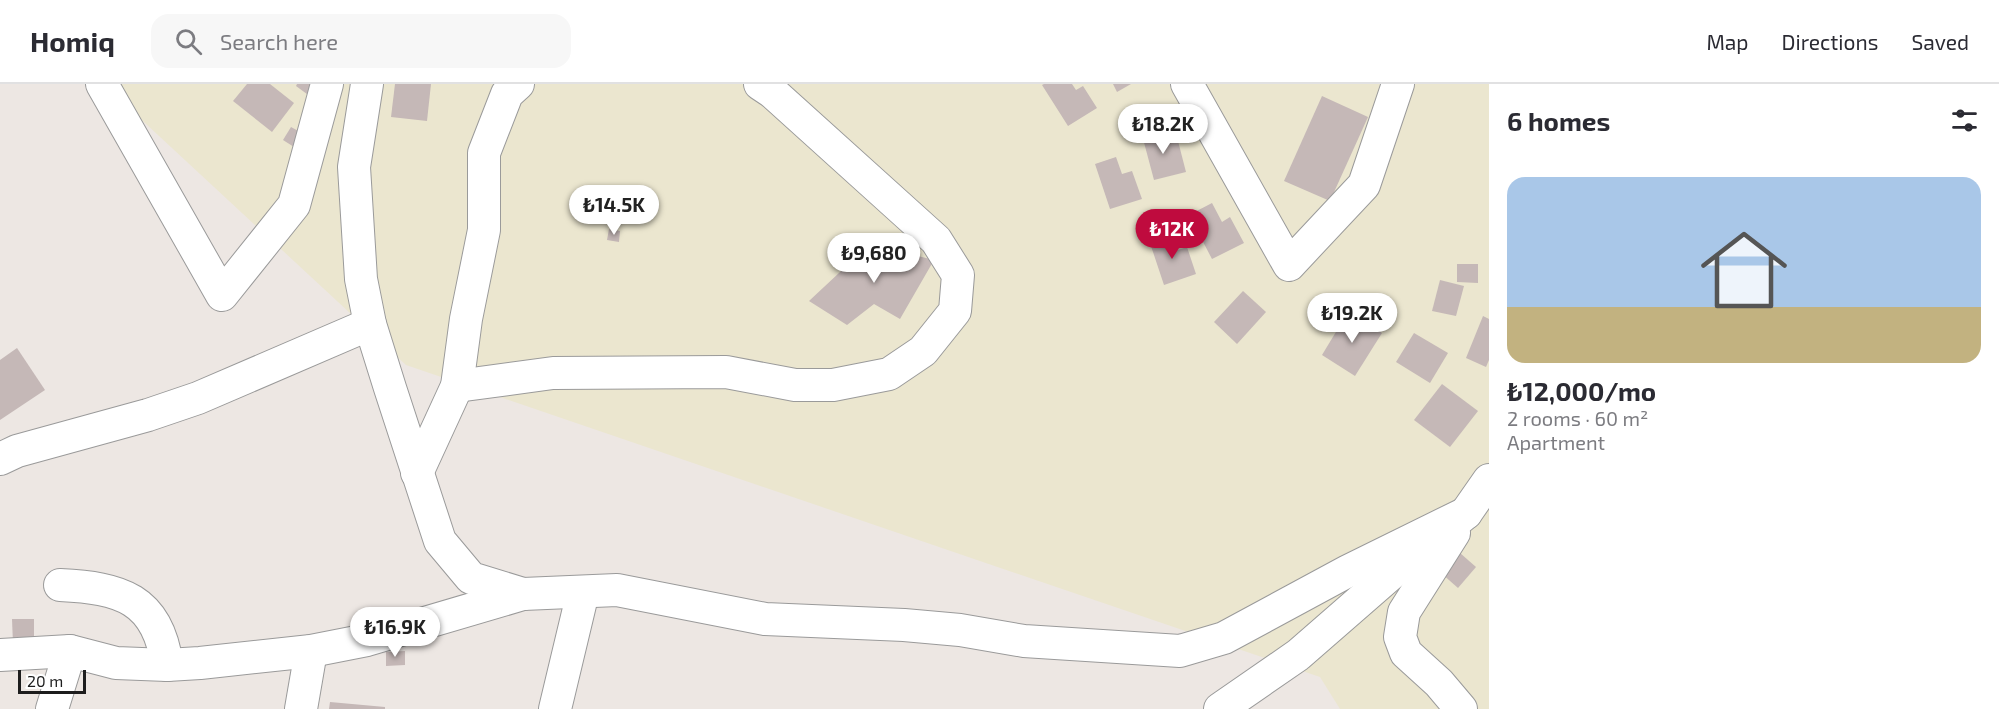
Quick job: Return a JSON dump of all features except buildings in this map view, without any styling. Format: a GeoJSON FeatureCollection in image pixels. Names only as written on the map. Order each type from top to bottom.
{"type":"FeatureCollection","features":[{"type":"Feature","properties":{"kind":"street"},"geometry":{"type":"LineString","coordinates":[[102,84],[222,295],[294,205],[327,84]]}},
{"type":"Feature","properties":{"kind":"street"},"geometry":{"type":"LineString","coordinates":[[367,84],[354,167],[361,279],[370,324],[440,541],[471,578],[523,594]]}},
{"type":"Feature","properties":{"kind":"street"},"geometry":{"type":"LineString","coordinates":[[417,473],[457,386],[466,319],[484,230],[484,153],[507,94],[518,84]]}},
{"type":"Feature","properties":{"kind":"street"},"geometry":{"type":"LineString","coordinates":[[457,386],[553,373],[726,372],[795,385],[834,385],[889,374],[923,351],[955,311],[958,275],[936,240],[772,92],[760,84]]}},
{"type":"Feature","properties":{"kind":"street"},"geometry":{"type":"LineString","coordinates":[[1186,84],[1288,265],[1364,185],[1398,84]]}},
{"type":"Feature","properties":{"kind":"street"},"geometry":{"type":"LineString","coordinates":[[0,459],[17,451],[148,415],[198,398],[370,324]]}},
{"type":"Feature","properties":{"kind":"street"},"geometry":{"type":"LineString","coordinates":[[1461,709],[1439,683],[1406,653],[1400,637],[1404,612],[1489,480]]}},
{"type":"Feature","properties":{"kind":"street"},"geometry":{"type":"LineString","coordinates":[[0,655],[70,651],[116,663],[167,665],[200,663],[311,651],[366,640],[523,594],[616,591],[765,619],[904,625],[960,630],[1024,641],[1180,651],[1224,638],[1348,571],[1467,513]]}},
{"type":"Feature","properties":{"kind":"street"},"geometry":{"type":"LineString","coordinates":[[1220,709],[1298,656],[1399,567],[1467,513]]}},
{"type":"Feature","properties":{"kind":"street"},"geometry":{"type":"LineString","coordinates":[[60,585],[86,586],[119,593],[136,602],[147,612],[155,625],[164,644],[167,665]]}},
{"type":"Feature","properties":{"kind":"street"},"geometry":{"type":"LineString","coordinates":[[555,709],[584,592]]}},
{"type":"Feature","properties":{"kind":"street"},"geometry":{"type":"LineString","coordinates":[[52,709],[70,651]]}},
{"type":"Feature","properties":{"kind":"street"},"geometry":{"type":"LineString","coordinates":[[302,709],[311,651]]}},
{"type":"Feature","properties":{"kind":"shaded area"},"geometry":{"type":"Polygon","coordinates":[[[103,84],[1489,84],[1489,709],[1340,709],[1320,677],[406,365],[103,84]]]}}]}
